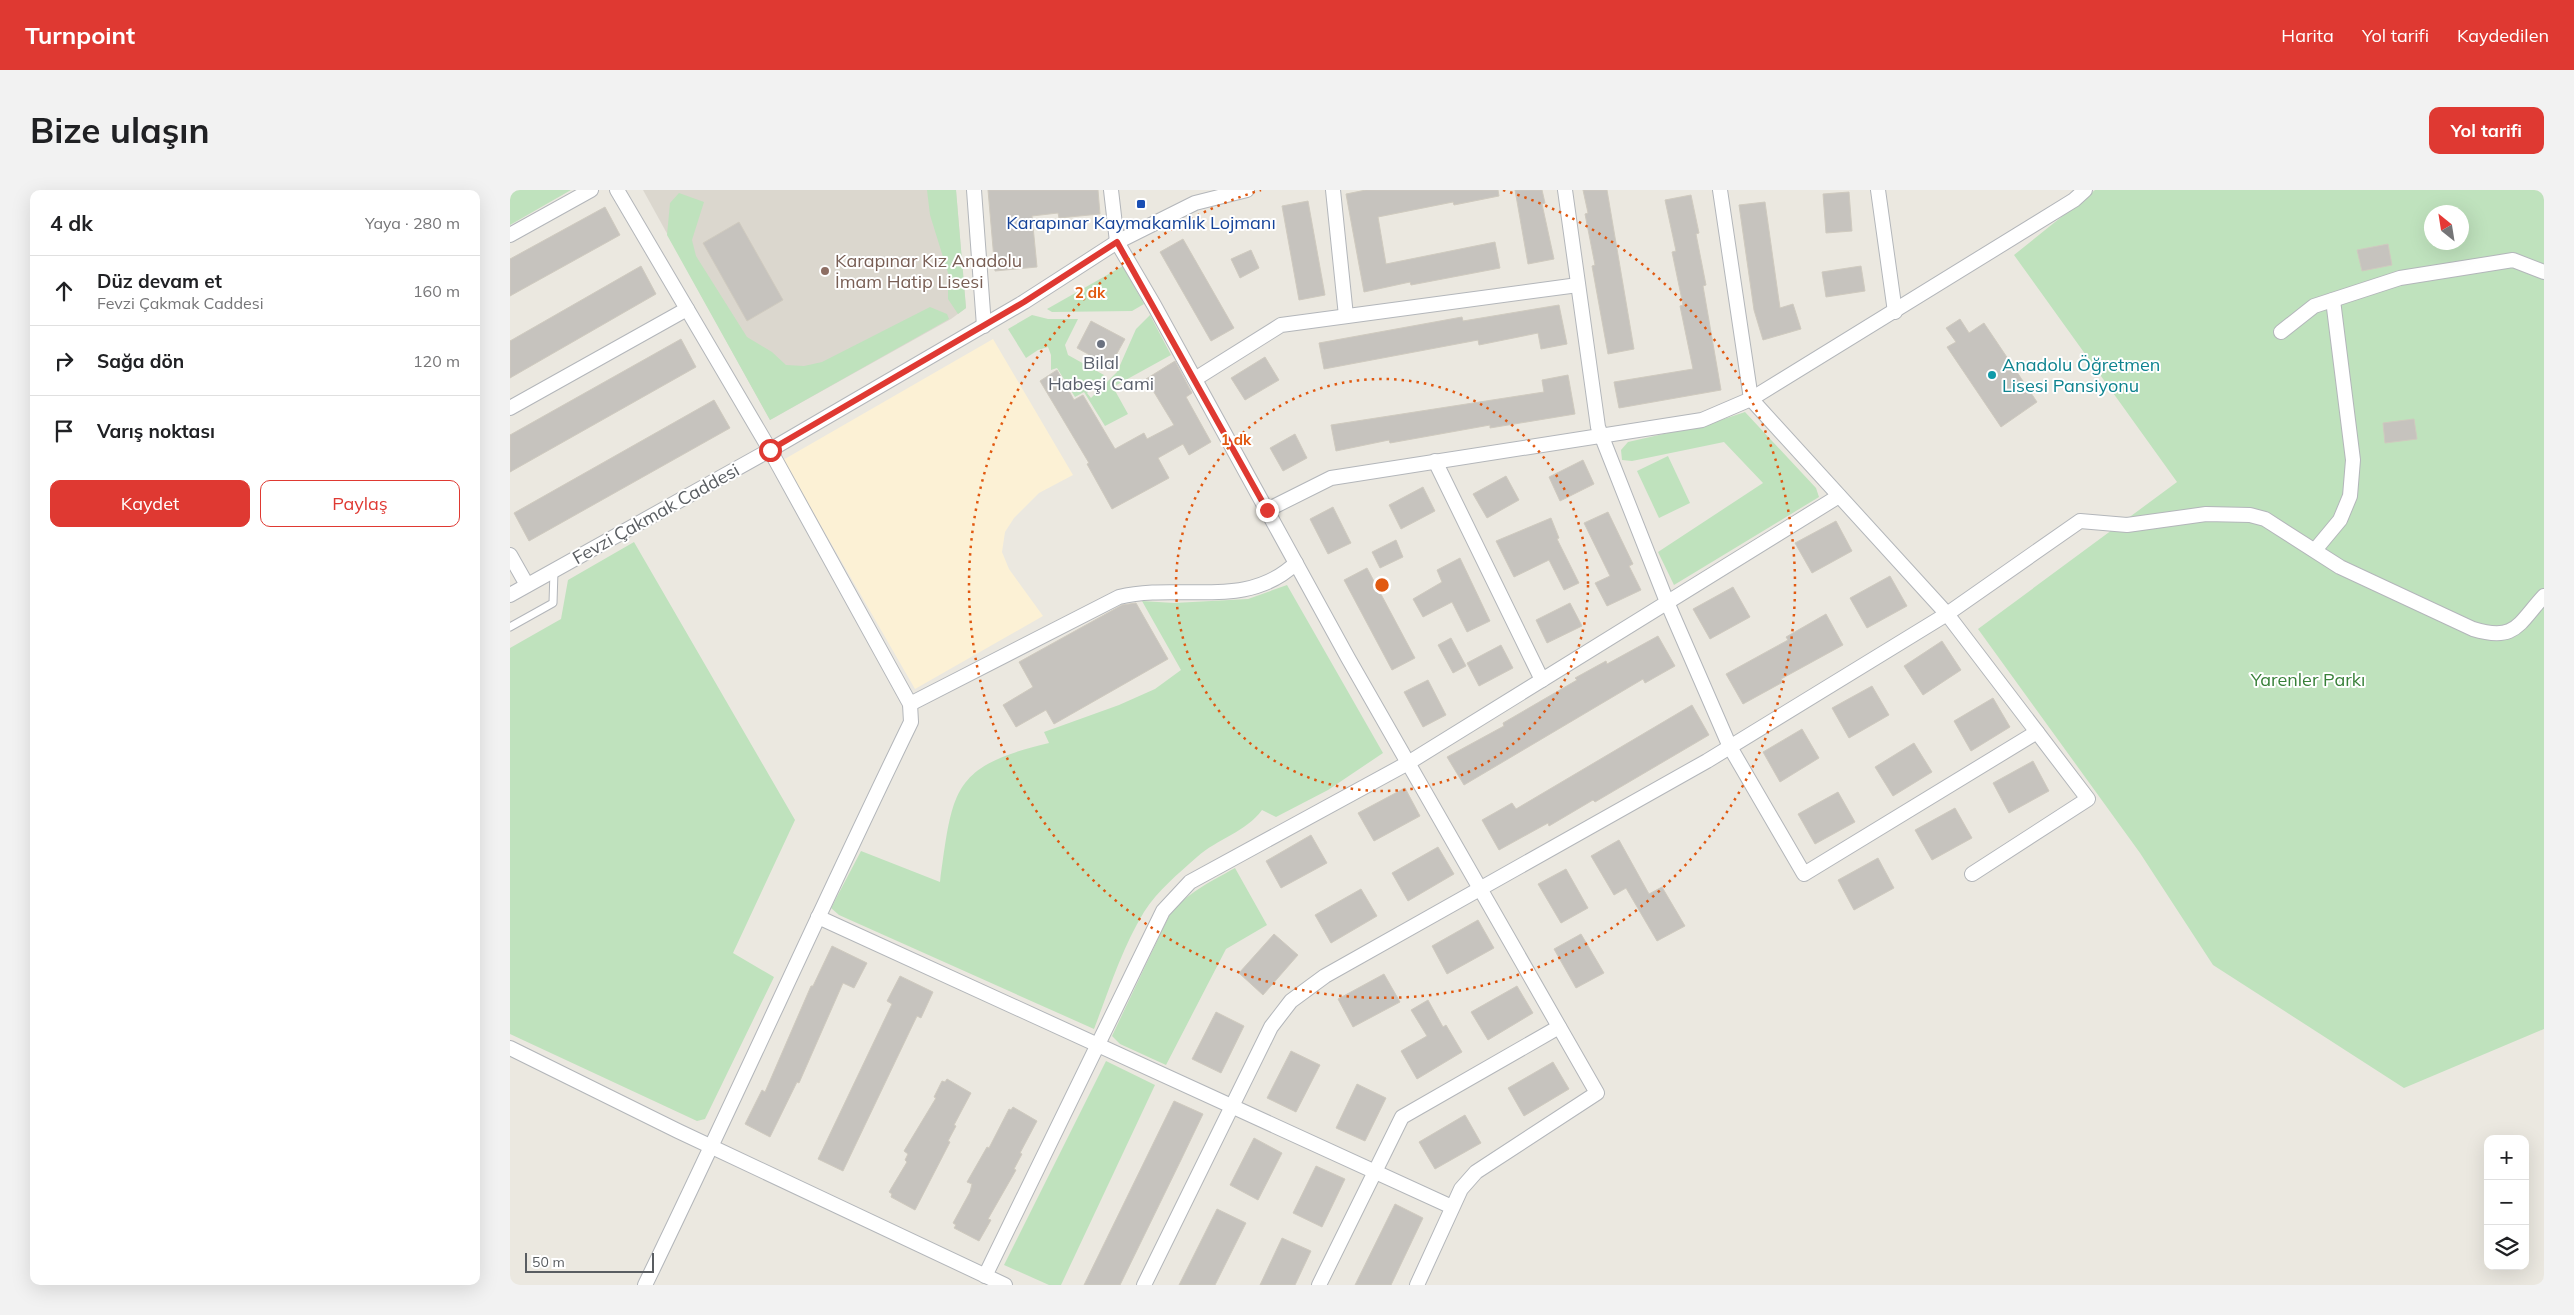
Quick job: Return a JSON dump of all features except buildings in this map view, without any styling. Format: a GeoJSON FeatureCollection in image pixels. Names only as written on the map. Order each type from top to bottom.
{"type":"FeatureCollection","features":[{"type":"Feature","properties":{"kind":"street"},"geometry":{"type":"LineString","coordinates":[[510,235],[591,190]]}},
{"type":"Feature","properties":{"kind":"street"},"geometry":{"type":"LineString","coordinates":[[617,190],[770,450],[910,704],[911,722],[818,917],[712,1147],[645,1285]]}},
{"type":"Feature","properties":{"kind":"street"},"geometry":{"type":"LineString","coordinates":[[974,190],[984,326]]}},
{"type":"Feature","properties":{"kind":"street"},"geometry":{"type":"LineString","coordinates":[[1111,190],[1117,242],[1408,762],[1597,1093],[1476,1172],[1461,1189],[1417,1285]]}},
{"type":"Feature","properties":{"kind":"street","name":"Fevzi Çakmak Caddesi"},"geometry":{"type":"LineString","coordinates":[[510,595],[770,450],[984,326],[1117,242],[1195,204],[1247,190]]}},
{"type":"Feature","properties":{"kind":"street"},"geometry":{"type":"LineString","coordinates":[[1333,190],[1346,316]]}},
{"type":"Feature","properties":{"kind":"street"},"geometry":{"type":"LineString","coordinates":[[1565,190],[1598,427],[1667,602],[1730,747],[1804,874],[2037,732]]}},
{"type":"Feature","properties":{"kind":"street"},"geometry":{"type":"LineString","coordinates":[[1720,190],[1751,399],[1947,614],[2088,800],[1972,874]]}},
{"type":"Feature","properties":{"kind":"street"},"geometry":{"type":"LineString","coordinates":[[1878,190],[1895,312]]}},
{"type":"Feature","properties":{"kind":"street"},"geometry":{"type":"LineString","coordinates":[[1267,510],[1331,478],[1601,434],[1702,420],[1751,399],[1895,312],[2074,200],[2086,190]]}},
{"type":"Feature","properties":{"kind":"street"},"geometry":{"type":"LineString","coordinates":[[2281,332],[2314,306],[2400,278],[2513,260],[2544,272]]}},
{"type":"Feature","properties":{"kind":"street"},"geometry":{"type":"LineString","coordinates":[[1195,379],[1280,325],[1578,285]]}},
{"type":"Feature","properties":{"kind":"street"},"geometry":{"type":"LineString","coordinates":[[2315,550],[2340,520],[2350,496],[2353,460],[2333,300]]}},
{"type":"Feature","properties":{"kind":"street"},"geometry":{"type":"LineString","coordinates":[[510,408],[687,309]]}},
{"type":"Feature","properties":{"kind":"street"},"geometry":{"type":"LineString","coordinates":[[1435,461],[1542,680]]}},
{"type":"Feature","properties":{"kind":"street"},"geometry":{"type":"LineString","coordinates":[[985,1276],[1163,911],[1190,882],[1408,762],[1839,496]]}},
{"type":"Feature","properties":{"kind":"street"},"geometry":{"type":"LineString","coordinates":[[1144,1285],[1230,1106],[1271,1027],[1292,1001],[1324,976],[1730,747],[1947,614],[2080,521],[2127,525],[2206,514],[2250,515],[2265,519],[2359,576],[2473,629],[2488,634],[2500,635],[2522,623],[2544,596]]}},
{"type":"Feature","properties":{"kind":"street"},"geometry":{"type":"LineString","coordinates":[[510,555],[528,585]]}},
{"type":"Feature","properties":{"kind":"street"},"geometry":{"type":"LineString","coordinates":[[910,704],[1120,597],[1146,593],[1240,590],[1283,576],[1296,563]]}},
{"type":"Feature","properties":{"kind":"street"},"geometry":{"type":"LineString","coordinates":[[818,917],[1452,1207]]}},
{"type":"Feature","properties":{"kind":"street"},"geometry":{"type":"LineString","coordinates":[[1319,1285],[1402,1117],[1559,1027]]}},
{"type":"Feature","properties":{"kind":"street"},"geometry":{"type":"LineString","coordinates":[[510,1048],[712,1147],[1005,1285]]}},
{"type":"Feature","properties":{"kind":"lane"},"geometry":{"type":"LineString","coordinates":[[510,627],[553,602],[554,571]]}},
{"type":"Feature","properties":{"kind":"shaded area","name":"Karapınar Kız Anadolu İmam Hatip Lisesi"},"geometry":{"type":"Polygon","coordinates":[[[643,190],[956,190],[966,308],[951,319],[770,420],[643,190]]]}},
{"type":"Feature","properties":{"kind":"shaded area"},"geometry":{"type":"Polygon","coordinates":[[[993,339],[1073,475],[1039,493],[1014,518],[1005,532],[1002,552],[1009,569],[1043,616],[915,689],[783,460],[993,339]]]}},
{"type":"Feature","properties":{"kind":"green space"},"geometry":{"type":"Polygon","coordinates":[[[510,190],[571,190],[510,225],[510,190]]]}},
{"type":"Feature","properties":{"kind":"green space"},"geometry":{"type":"Polygon","coordinates":[[[927,190],[956,190],[966,308],[958,314],[948,299],[948,273],[930,215],[927,190]]]}},
{"type":"Feature","properties":{"kind":"green space","name":"Yarenler Parkı"},"geometry":{"type":"Polygon","coordinates":[[[2095,190],[2544,190],[2544,1029],[2404,1088],[2213,965],[2140,853],[1978,629],[2177,482],[2014,255],[2095,190]]]}},
{"type":"Feature","properties":{"kind":"green space"},"geometry":{"type":"Polygon","coordinates":[[[679,193],[704,202],[692,240],[696,256],[747,337],[772,352],[786,365],[804,366],[822,362],[930,307],[947,314],[949,319],[770,420],[667,235],[670,203],[679,193]]]}},
{"type":"Feature","properties":{"kind":"green space"},"geometry":{"type":"Polygon","coordinates":[[[1123,266],[1144,304],[1132,311],[1052,312],[1047,309],[1123,266]]]}},
{"type":"Feature","properties":{"kind":"green space"},"geometry":{"type":"Polygon","coordinates":[[[1032,315],[1048,319],[1078,319],[1065,345],[1068,355],[1104,375],[1087,393],[1091,398],[1117,372],[1136,329],[1150,315],[1171,355],[1113,387],[1128,414],[1105,426],[1084,392],[1075,397],[1057,368],[1051,370],[1051,355],[1048,347],[1038,350],[1026,358],[1008,329],[1032,315]]]}},
{"type":"Feature","properties":{"kind":"green space"},"geometry":{"type":"Polygon","coordinates":[[[1745,412],[1816,488],[1819,497],[1674,585],[1658,552],[1763,483],[1724,442],[1632,461],[1622,460],[1621,450],[1628,442],[1712,423],[1745,412]]]}},
{"type":"Feature","properties":{"kind":"green space"},"geometry":{"type":"Polygon","coordinates":[[[1668,456],[1690,503],[1659,518],[1637,471],[1668,456]]]}},
{"type":"Feature","properties":{"kind":"green space"},"geometry":{"type":"Polygon","coordinates":[[[634,542],[795,820],[733,953],[774,977],[705,1119],[697,1121],[510,1034],[510,648],[561,619],[568,580],[634,542]]]}},
{"type":"Feature","properties":{"kind":"green space"},"geometry":{"type":"Polygon","coordinates":[[[1287,585],[1383,753],[1328,790],[1276,817],[1262,810],[1240,830],[1213,845],[1197,857],[1169,883],[1150,904],[1136,926],[1116,969],[1094,1029],[839,915],[831,908],[861,851],[940,882],[944,851],[954,804],[963,787],[975,773],[992,761],[1049,743],[1044,732],[1119,705],[1155,689],[1181,670],[1142,601],[1174,603],[1248,599],[1287,585]]]}},
{"type":"Feature","properties":{"kind":"green space"},"geometry":{"type":"Polygon","coordinates":[[[1235,868],[1267,925],[1226,949],[1166,1065],[1120,1044],[1112,1036],[1169,916],[1191,894],[1235,868]]]}},
{"type":"Feature","properties":{"kind":"green space"},"geometry":{"type":"Polygon","coordinates":[[[1106,1061],[1155,1085],[1061,1285],[1049,1285],[1004,1265],[1106,1061]]]}},
{"type":"Feature","properties":{"kind":"place","name":"Karapınar Kaymakamlık Lojmanı"},"geometry":{"type":"Point","coordinates":[1141,204]}},
{"type":"Feature","properties":{"kind":"place","name":"Karapınar Kız Anadolu İmam Hatip Lisesi"},"geometry":{"type":"Point","coordinates":[825,271]}},
{"type":"Feature","properties":{"kind":"place","name":"Bilal Habeşi Cami"},"geometry":{"type":"Point","coordinates":[1101,344]}},
{"type":"Feature","properties":{"kind":"place","name":"Anadolu Öğretmen Lisesi Pansiyonu"},"geometry":{"type":"Point","coordinates":[1992,375]}},
{"type":"Feature","properties":{"kind":"route"},"geometry":{"type":"LineString","coordinates":[[770,450],[1024,302],[1117,242],[1154,305],[1267,510]]}}]}
